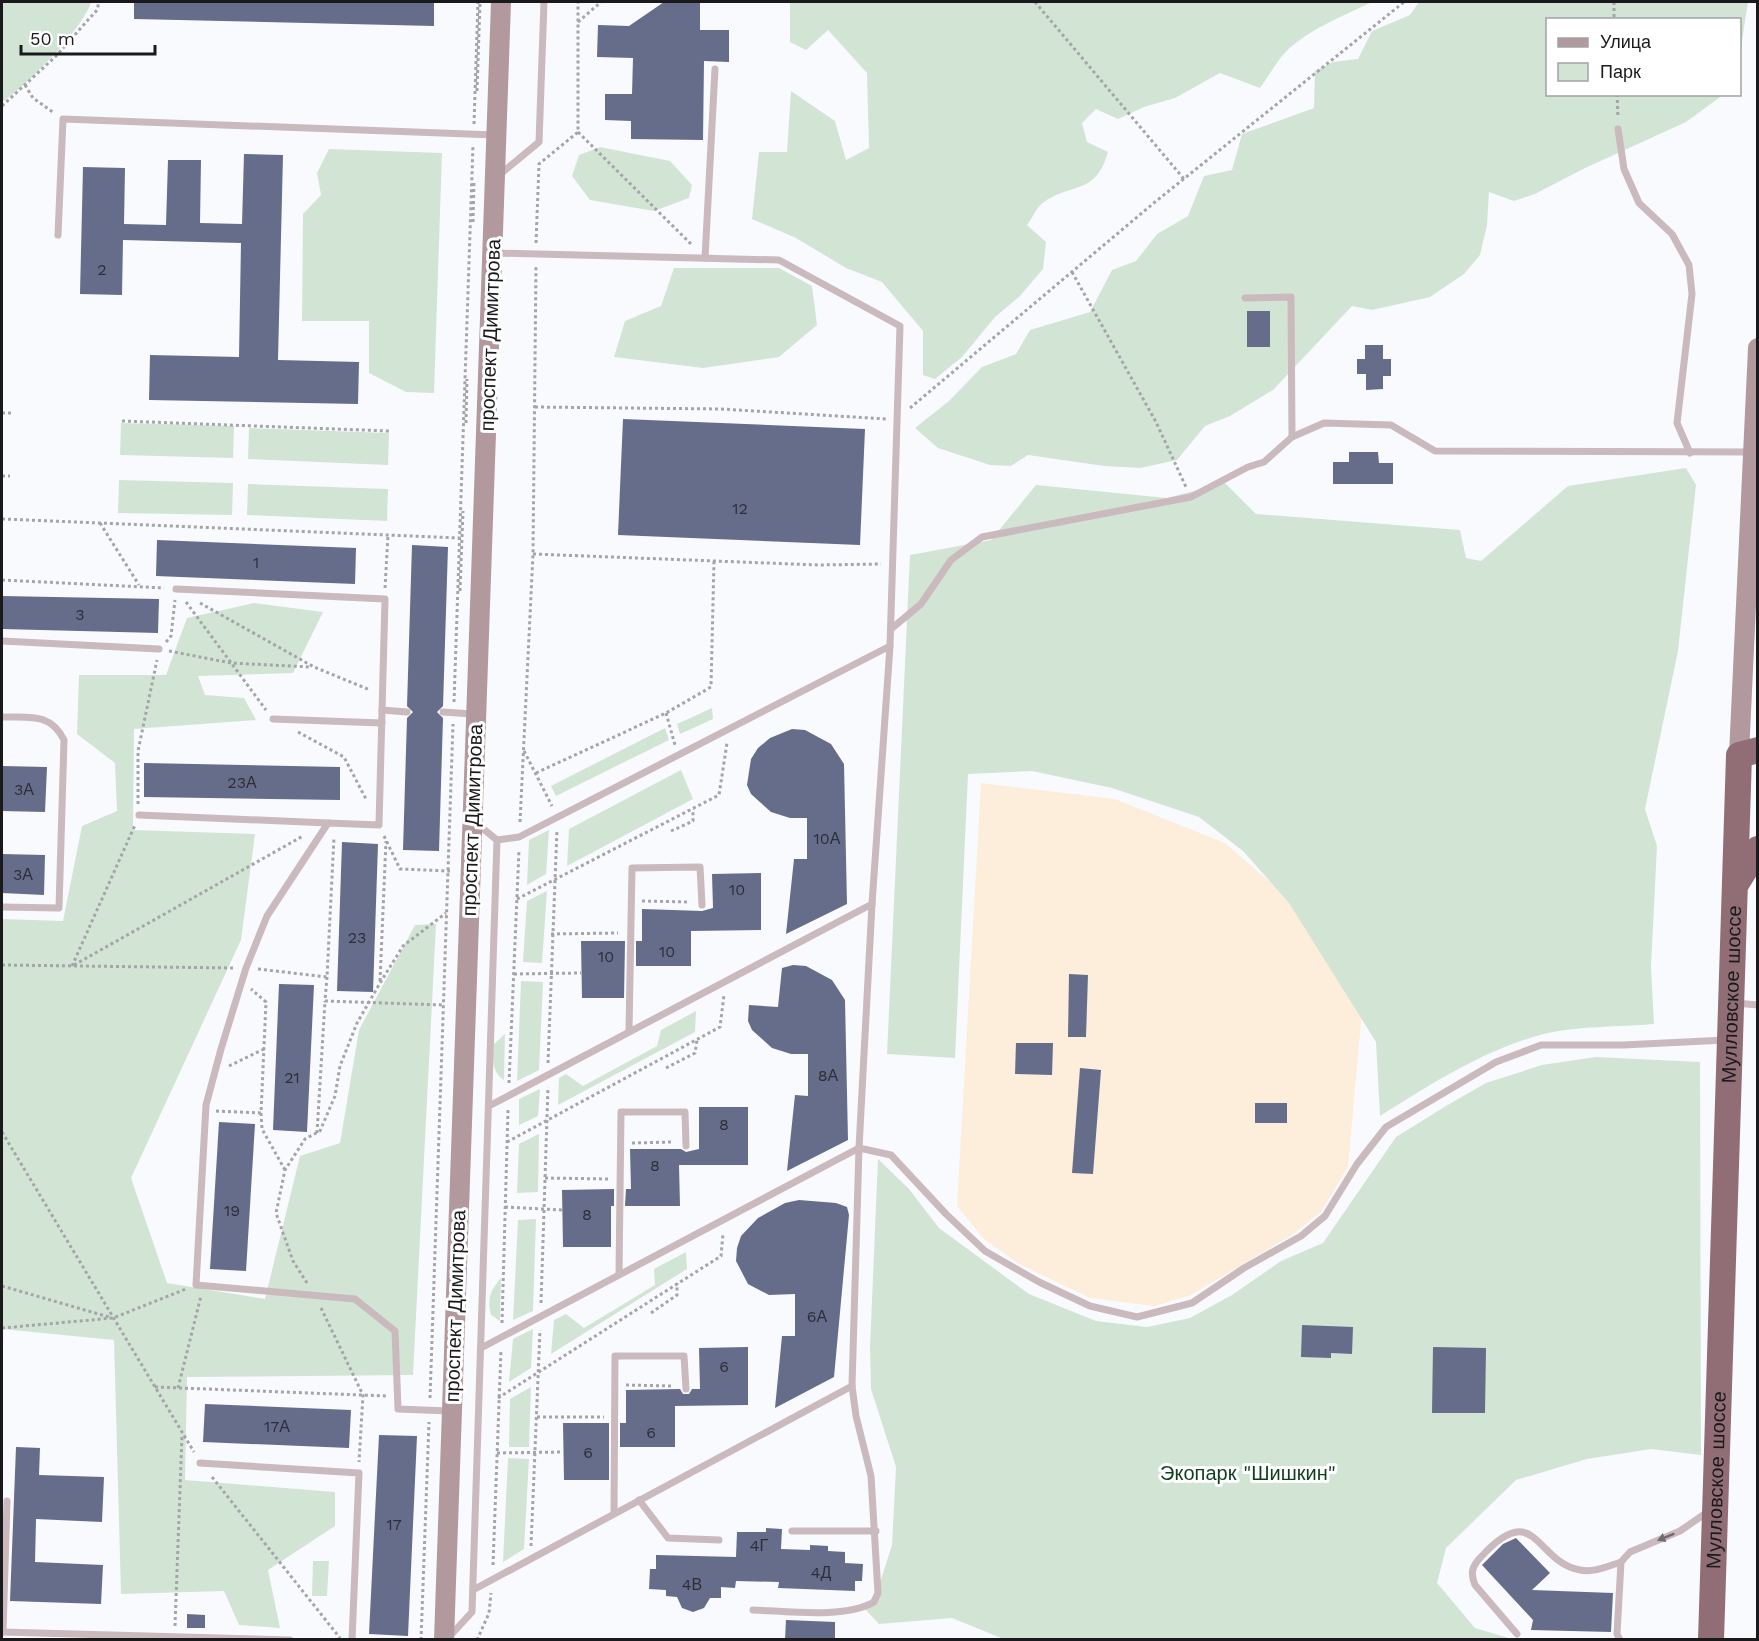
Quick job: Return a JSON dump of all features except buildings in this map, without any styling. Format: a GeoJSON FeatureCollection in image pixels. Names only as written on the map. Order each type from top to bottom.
{"type":"FeatureCollection","features":[{"type":"Feature","properties":{"kind":"highway","name":"Мулловское шоссе"},"geometry":{"type":"LineString","coordinates":[[1711,1640],[1736,885],[1748,753]]}},
{"type":"Feature","properties":{"kind":"highway"},"geometry":{"type":"LineString","coordinates":[[1736,885],[1758,849]]}},
{"type":"Feature","properties":{"kind":"main road","name":"проспект Димитрова"},"geometry":{"type":"LineString","coordinates":[[445,1640],[501,2]]}},
{"type":"Feature","properties":{"kind":"main road","name":"Мулловское шоссе"},"geometry":{"type":"LineString","coordinates":[[1748,753],[1752,452],[1758,348]]}},
{"type":"Feature","properties":{"kind":"lane"},"geometry":{"type":"LineString","coordinates":[[496,178],[539,142],[544,2]]}},
{"type":"Feature","properties":{"kind":"lane"},"geometry":{"type":"LineString","coordinates":[[705,258],[715,69]]}},
{"type":"Feature","properties":{"kind":"lane"},"geometry":{"type":"LineString","coordinates":[[58,235],[63,119],[497,135]]}},
{"type":"Feature","properties":{"kind":"lane"},"geometry":{"type":"LineString","coordinates":[[1618,129],[1624,169],[1639,203],[1672,234],[1689,265],[1692,294],[1677,423],[1690,453]]}},
{"type":"Feature","properties":{"kind":"lane"},"geometry":{"type":"LineString","coordinates":[[494,253],[779,260],[900,326],[891,628],[872,904],[859,1148],[852,1386],[856,1416],[871,1476],[878,1593],[874,1602],[862,1607],[825,1612],[753,1610]]}},
{"type":"Feature","properties":{"kind":"lane"},"geometry":{"type":"LineString","coordinates":[[1245,298],[1291,297],[1292,437]]}},
{"type":"Feature","properties":{"kind":"lane"},"geometry":{"type":"LineString","coordinates":[[891,628],[921,604],[951,560],[982,537],[1191,497],[1248,467],[1264,462],[1292,437],[1324,423],[1391,425],[1435,451],[1752,452]]}},
{"type":"Feature","properties":{"kind":"lane"},"geometry":{"type":"LineString","coordinates":[[139,815],[379,825],[385,599],[176,589]]}},
{"type":"Feature","properties":{"kind":"lane"},"geometry":{"type":"LineString","coordinates":[[2,641],[159,649]]}},
{"type":"Feature","properties":{"kind":"lane"},"geometry":{"type":"LineString","coordinates":[[472,820],[497,840],[519,837],[890,646]]}},
{"type":"Feature","properties":{"kind":"lane"},"geometry":{"type":"LineString","coordinates":[[382,710],[407,712]]}},
{"type":"Feature","properties":{"kind":"lane"},"geometry":{"type":"LineString","coordinates":[[443,712],[476,714]]}},
{"type":"Feature","properties":{"kind":"lane"},"geometry":{"type":"LineString","coordinates":[[2,717],[40,718],[57,725],[64,740],[59,908],[2,907]]}},
{"type":"Feature","properties":{"kind":"lane"},"geometry":{"type":"LineString","coordinates":[[273,719],[382,723]]}},
{"type":"Feature","properties":{"kind":"lane"},"geometry":{"type":"LineString","coordinates":[[331,823],[267,916],[246,968],[214,1074],[205,1111],[196,1285],[355,1299],[395,1331],[398,1409],[452,1411]]}},
{"type":"Feature","properties":{"kind":"lane"},"geometry":{"type":"LineString","coordinates":[[445,1640],[472,1612],[497,840]]}},
{"type":"Feature","properties":{"kind":"lane"},"geometry":{"type":"LineString","coordinates":[[629,1032],[632,868],[700,867],[702,903]]}},
{"type":"Feature","properties":{"kind":"lane"},"geometry":{"type":"LineString","coordinates":[[489,1106],[872,904]]}},
{"type":"Feature","properties":{"kind":"lane"},"geometry":{"type":"LineString","coordinates":[[1732,1003],[1758,1005]]}},
{"type":"Feature","properties":{"kind":"lane"},"geometry":{"type":"LineString","coordinates":[[481,1348],[859,1148],[891,1155],[946,1214],[985,1251],[1039,1282],[1090,1306],[1137,1317],[1192,1303],[1244,1268],[1300,1236],[1324,1216],[1357,1164],[1386,1127],[1496,1062],[1541,1045],[1623,1045],[1731,1040]]}},
{"type":"Feature","properties":{"kind":"lane"},"geometry":{"type":"LineString","coordinates":[[619,1274],[621,1112],[685,1112],[686,1144]]}},
{"type":"Feature","properties":{"kind":"lane"},"geometry":{"type":"LineString","coordinates":[[614,1513],[615,1356],[684,1356],[686,1387]]}},
{"type":"Feature","properties":{"kind":"lane"},"geometry":{"type":"LineString","coordinates":[[472,1590],[852,1386]]}},
{"type":"Feature","properties":{"kind":"lane"},"geometry":{"type":"LineString","coordinates":[[200,1463],[359,1473],[352,1640]]}},
{"type":"Feature","properties":{"kind":"lane"},"geometry":{"type":"LineString","coordinates":[[639,1500],[668,1538],[719,1540]]}},
{"type":"Feature","properties":{"kind":"lane"},"geometry":{"type":"LineString","coordinates":[[7,1501],[2,1632],[41,1636],[290,1640]]}},
{"type":"Feature","properties":{"kind":"lane"},"geometry":{"type":"LineString","coordinates":[[1517,1634],[1475,1585],[1471,1577],[1472,1567],[1497,1541],[1514,1532],[1523,1532],[1532,1535],[1566,1565],[1580,1570],[1593,1570],[1621,1562],[1630,1552],[1680,1531],[1716,1506]]}},
{"type":"Feature","properties":{"kind":"lane"},"geometry":{"type":"LineString","coordinates":[[792,1531],[876,1531]]}},
{"type":"Feature","properties":{"kind":"lane"},"geometry":{"type":"LineString","coordinates":[[1620,1640],[1617,1634],[1621,1562]]}},
{"type":"Feature","properties":{"kind":"path"},"geometry":{"type":"LineString","coordinates":[[2,106],[55,57],[97,10],[99,2]]}},
{"type":"Feature","properties":{"kind":"path"},"geometry":{"type":"LineString","coordinates":[[421,1640],[477,2]]}},
{"type":"Feature","properties":{"kind":"path"},"geometry":{"type":"LineString","coordinates":[[578,2],[578,132],[705,258]]}},
{"type":"Feature","properties":{"kind":"path"},"geometry":{"type":"LineString","coordinates":[[578,22],[601,2]]}},
{"type":"Feature","properties":{"kind":"path"},"geometry":{"type":"LineString","coordinates":[[1035,2],[1184,179]]}},
{"type":"Feature","properties":{"kind":"path"},"geometry":{"type":"LineString","coordinates":[[535,407],[721,409],[896,420],[1184,179],[1404,2]]}},
{"type":"Feature","properties":{"kind":"path"},"geometry":{"type":"LineString","coordinates":[[1614,2],[1614,18]]}},
{"type":"Feature","properties":{"kind":"path"},"geometry":{"type":"LineString","coordinates":[[25,85],[33,98],[63,119]]}},
{"type":"Feature","properties":{"kind":"path"},"geometry":{"type":"LineString","coordinates":[[1617,96],[1618,129]]}},
{"type":"Feature","properties":{"kind":"path"},"geometry":{"type":"LineString","coordinates":[[477,1640],[489,1613],[493,1579],[507,1142],[533,554],[539,164],[578,132]]}},
{"type":"Feature","properties":{"kind":"path"},"geometry":{"type":"LineString","coordinates":[[1072,272],[1156,422],[1191,497]]}},
{"type":"Feature","properties":{"kind":"path"},"geometry":{"type":"LineString","coordinates":[[2,413],[13,413]]}},
{"type":"Feature","properties":{"kind":"path"},"geometry":{"type":"LineString","coordinates":[[122,422],[389,431]]}},
{"type":"Feature","properties":{"kind":"path"},"geometry":{"type":"LineString","coordinates":[[2,476],[10,476]]}},
{"type":"Feature","properties":{"kind":"path"},"geometry":{"type":"LineString","coordinates":[[2,519],[460,538]]}},
{"type":"Feature","properties":{"kind":"path"},"geometry":{"type":"LineString","coordinates":[[100,523],[139,585]]}},
{"type":"Feature","properties":{"kind":"path"},"geometry":{"type":"LineString","coordinates":[[385,599],[388,535]]}},
{"type":"Feature","properties":{"kind":"path"},"geometry":{"type":"LineString","coordinates":[[533,554],[714,561],[892,564]]}},
{"type":"Feature","properties":{"kind":"path"},"geometry":{"type":"LineString","coordinates":[[536,773],[666,712],[711,687],[714,561]]}},
{"type":"Feature","properties":{"kind":"path"},"geometry":{"type":"LineString","coordinates":[[2,580],[139,585],[176,589],[314,667],[383,695]]}},
{"type":"Feature","properties":{"kind":"path"},"geometry":{"type":"LineString","coordinates":[[72,966],[139,815],[138,751],[159,649],[171,636],[176,589]]}},
{"type":"Feature","properties":{"kind":"path"},"geometry":{"type":"LineString","coordinates":[[159,649],[231,663],[314,667]]}},
{"type":"Feature","properties":{"kind":"path"},"geometry":{"type":"LineString","coordinates":[[666,712],[678,756]]}},
{"type":"Feature","properties":{"kind":"path"},"geometry":{"type":"LineString","coordinates":[[517,899],[719,795],[728,731]]}},
{"type":"Feature","properties":{"kind":"path"},"geometry":{"type":"LineString","coordinates":[[523,749],[558,817],[551,934],[541,1315],[531,1558]]}},
{"type":"Feature","properties":{"kind":"path"},"geometry":{"type":"LineString","coordinates":[[671,831],[693,821],[693,809]]}},
{"type":"Feature","properties":{"kind":"path"},"geometry":{"type":"LineString","coordinates":[[72,966],[331,823]]}},
{"type":"Feature","properties":{"kind":"path"},"geometry":{"type":"LineString","coordinates":[[317,1133],[327,977],[331,823]]}},
{"type":"Feature","properties":{"kind":"path"},"geometry":{"type":"LineString","coordinates":[[379,825],[400,869],[470,872]]}},
{"type":"Feature","properties":{"kind":"path"},"geometry":{"type":"LineString","coordinates":[[380,983],[386,839]]}},
{"type":"Feature","properties":{"kind":"path"},"geometry":{"type":"LineString","coordinates":[[632,900],[702,903]]}},
{"type":"Feature","properties":{"kind":"path"},"geometry":{"type":"LineString","coordinates":[[359,1473],[363,1395],[315,1296],[293,1261],[276,1214],[285,1170],[305,1139],[320,1131],[335,1096],[340,1066],[357,1023],[403,946],[447,912]]}},
{"type":"Feature","properties":{"kind":"path"},"geometry":{"type":"LineString","coordinates":[[551,934],[631,933]]}},
{"type":"Feature","properties":{"kind":"path"},"geometry":{"type":"LineString","coordinates":[[2,965],[246,968],[327,977]]}},
{"type":"Feature","properties":{"kind":"path"},"geometry":{"type":"LineString","coordinates":[[514,974],[581,973]]}},
{"type":"Feature","properties":{"kind":"path"},"geometry":{"type":"LineString","coordinates":[[242,981],[266,1002],[262,1129],[285,1170]]}},
{"type":"Feature","properties":{"kind":"path"},"geometry":{"type":"LineString","coordinates":[[507,1142],[720,1027],[726,981]]}},
{"type":"Feature","properties":{"kind":"path"},"geometry":{"type":"LineString","coordinates":[[325,1001],[443,1005]]}},
{"type":"Feature","properties":{"kind":"path"},"geometry":{"type":"LineString","coordinates":[[666,1068],[695,1053],[697,1039]]}},
{"type":"Feature","properties":{"kind":"path"},"geometry":{"type":"LineString","coordinates":[[214,1074],[264,1049]]}},
{"type":"Feature","properties":{"kind":"path"},"geometry":{"type":"LineString","coordinates":[[205,1111],[261,1113]]}},
{"type":"Feature","properties":{"kind":"path"},"geometry":{"type":"LineString","coordinates":[[2,1132],[200,1463],[336,1633]]}},
{"type":"Feature","properties":{"kind":"path"},"geometry":{"type":"LineString","coordinates":[[621,1143],[686,1144]]}},
{"type":"Feature","properties":{"kind":"path"},"geometry":{"type":"LineString","coordinates":[[545,1178],[621,1180]]}},
{"type":"Feature","properties":{"kind":"path"},"geometry":{"type":"LineString","coordinates":[[505,1207],[562,1210]]}},
{"type":"Feature","properties":{"kind":"path"},"geometry":{"type":"LineString","coordinates":[[498,1398],[721,1256],[724,1219]]}},
{"type":"Feature","properties":{"kind":"path"},"geometry":{"type":"LineString","coordinates":[[651,1313],[677,1295],[677,1284]]}},
{"type":"Feature","properties":{"kind":"path"},"geometry":{"type":"LineString","coordinates":[[2,1328],[113,1318],[196,1285]]}},
{"type":"Feature","properties":{"kind":"path"},"geometry":{"type":"LineString","coordinates":[[2,1286],[113,1318]]}},
{"type":"Feature","properties":{"kind":"path"},"geometry":{"type":"LineString","coordinates":[[178,1388],[203,1290]]}},
{"type":"Feature","properties":{"kind":"path"},"geometry":{"type":"LineString","coordinates":[[615,1385],[686,1387]]}},
{"type":"Feature","properties":{"kind":"path"},"geometry":{"type":"LineString","coordinates":[[155,1387],[398,1396]]}},
{"type":"Feature","properties":{"kind":"path"},"geometry":{"type":"LineString","coordinates":[[537,1417],[615,1417]]}},
{"type":"Feature","properties":{"kind":"path"},"geometry":{"type":"LineString","coordinates":[[180,1638],[182,1432]]}},
{"type":"Feature","properties":{"kind":"path"},"geometry":{"type":"LineString","coordinates":[[497,1453],[563,1452]]}},
{"type":"Feature","properties":{"kind":"shaded area"},"geometry":{"type":"Polygon","coordinates":[[[981,783],[1115,799],[1225,843],[1366,966],[1348,1167],[1321,1212],[1292,1235],[1189,1296],[1154,1306],[1090,1298],[1019,1264],[984,1239],[957,1206],[981,783]]]}},
{"type":"Feature","properties":{"kind":"green space"},"geometry":{"type":"Polygon","coordinates":[[[2,2],[91,2],[66,41],[25,84],[2,102],[2,2]]]}},
{"type":"Feature","properties":{"kind":"green space"},"geometry":{"type":"Polygon","coordinates":[[[790,2],[1372,2],[1324,25],[1291,47],[1260,88],[1220,73],[1175,98],[1144,107],[1118,119],[1096,109],[1082,123],[1087,142],[1108,152],[1103,166],[1097,175],[1082,186],[1041,204],[1027,225],[1046,242],[1043,269],[1020,296],[995,317],[962,357],[935,379],[923,375],[923,331],[882,282],[846,268],[796,238],[752,219],[759,152],[787,152],[791,91],[835,121],[846,160],[869,148],[867,73],[828,30],[806,50],[790,42],[790,2]]]}},
{"type":"Feature","properties":{"kind":"green space"},"geometry":{"type":"Polygon","coordinates":[[[1419,2],[1748,2],[1741,48],[1741,18],[1546,18],[1546,96],[1722,96],[1686,122],[1583,169],[1535,194],[1514,201],[1489,192],[1487,225],[1480,255],[1464,274],[1430,297],[1372,310],[1352,306],[1273,390],[1230,416],[1205,426],[1177,460],[1140,468],[1104,466],[1028,455],[1011,466],[990,465],[938,448],[915,428],[949,401],[982,367],[1016,354],[1030,330],[1090,312],[1112,270],[1136,261],[1157,234],[1188,216],[1204,176],[1232,170],[1242,134],[1314,108],[1315,71],[1333,62],[1358,59],[1372,31],[1410,15],[1419,2]]]}},
{"type":"Feature","properties":{"kind":"green space"},"geometry":{"type":"Polygon","coordinates":[[[600,147],[670,161],[692,185],[689,198],[654,211],[590,200],[572,176],[579,155],[600,147]]]}},
{"type":"Feature","properties":{"kind":"green space"},"geometry":{"type":"Polygon","coordinates":[[[329,149],[442,153],[434,393],[406,392],[369,373],[369,321],[302,321],[303,214],[321,195],[317,173],[329,149]]]}},
{"type":"Feature","properties":{"kind":"green space"},"geometry":{"type":"Polygon","coordinates":[[[674,268],[779,268],[812,286],[817,325],[779,357],[703,368],[614,357],[625,321],[661,306],[674,268]]]}},
{"type":"Feature","properties":{"kind":"green space"},"geometry":{"type":"Polygon","coordinates":[[[121,423],[234,426],[233,458],[120,455],[121,423]]]}},
{"type":"Feature","properties":{"kind":"green space"},"geometry":{"type":"Polygon","coordinates":[[[249,428],[389,433],[388,465],[248,459],[249,428]]]}},
{"type":"Feature","properties":{"kind":"green space"},"geometry":{"type":"Polygon","coordinates":[[[1686,468],[1696,485],[1678,651],[1645,809],[1657,846],[1651,966],[1654,1024],[1570,1029],[1522,1041],[1459,1069],[1380,1116],[1376,1042],[1289,903],[1243,851],[1199,817],[1112,788],[1032,771],[968,774],[955,1058],[887,1054],[910,555],[991,540],[1036,485],[1167,498],[1225,483],[1256,514],[1460,530],[1466,558],[1481,561],[1568,486],[1686,468]]]}},
{"type":"Feature","properties":{"kind":"green space"},"geometry":{"type":"Polygon","coordinates":[[[119,480],[233,483],[232,515],[118,513],[119,480]]]}},
{"type":"Feature","properties":{"kind":"green space"},"geometry":{"type":"Polygon","coordinates":[[[248,484],[388,489],[387,521],[247,515],[248,484]]]}},
{"type":"Feature","properties":{"kind":"green space"},"geometry":{"type":"Polygon","coordinates":[[[254,603],[323,612],[293,673],[198,676],[205,695],[244,698],[256,720],[134,729],[133,830],[255,834],[241,940],[131,1178],[167,1283],[265,1299],[300,1156],[340,1143],[359,1030],[415,925],[436,924],[413,1375],[187,1377],[185,1480],[335,1492],[335,1526],[268,1570],[280,1628],[239,1625],[224,1591],[121,1594],[114,1340],[2,1329],[2,919],[63,921],[82,826],[117,811],[115,763],[77,734],[79,675],[166,675],[187,618],[254,603]]]}},
{"type":"Feature","properties":{"kind":"green space"},"geometry":{"type":"Polygon","coordinates":[[[712,708],[713,719],[680,734],[677,724],[712,708]]]}},
{"type":"Feature","properties":{"kind":"green space"},"geometry":{"type":"Polygon","coordinates":[[[665,728],[669,740],[556,796],[551,786],[665,728]]]}},
{"type":"Feature","properties":{"kind":"green space"},"geometry":{"type":"Polygon","coordinates":[[[681,770],[693,799],[567,866],[569,829],[681,770]]]}},
{"type":"Feature","properties":{"kind":"green space"},"geometry":{"type":"Polygon","coordinates":[[[549,830],[546,874],[527,885],[529,840],[549,830]]]}},
{"type":"Feature","properties":{"kind":"green space"},"geometry":{"type":"Polygon","coordinates":[[[547,891],[542,963],[523,962],[527,901],[547,891]]]}},
{"type":"Feature","properties":{"kind":"green space"},"geometry":{"type":"Polygon","coordinates":[[[521,981],[543,982],[539,1070],[517,1081],[521,981]]]}},
{"type":"Feature","properties":{"kind":"green space"},"geometry":{"type":"Polygon","coordinates":[[[696,1011],[695,1032],[558,1105],[559,1078],[566,1074],[583,1086],[657,1046],[661,1030],[696,1011]]]}},
{"type":"Feature","properties":{"kind":"green space"},"geometry":{"type":"Polygon","coordinates":[[[505,1034],[504,1080],[495,1069],[493,1054],[494,1044],[505,1034]]]}},
{"type":"Feature","properties":{"kind":"green space","name":"Экопарк \"Шишкин\""},"geometry":{"type":"Polygon","coordinates":[[[1596,1057],[1700,1062],[1701,1455],[1651,1449],[1587,1459],[1516,1480],[1446,1548],[1437,1583],[1475,1628],[1512,1639],[1006,1640],[952,1618],[879,1624],[865,1609],[878,1589],[892,1545],[896,1467],[871,1389],[870,1347],[878,1159],[909,1189],[939,1228],[1029,1294],[1096,1321],[1147,1327],[1190,1318],[1232,1295],[1281,1261],[1323,1243],[1396,1137],[1446,1106],[1486,1083],[1542,1065],[1596,1057]]]}},
{"type":"Feature","properties":{"kind":"green space"},"geometry":{"type":"Polygon","coordinates":[[[540,1089],[538,1116],[519,1125],[519,1099],[540,1089]]]}},
{"type":"Feature","properties":{"kind":"green space"},"geometry":{"type":"Polygon","coordinates":[[[539,1134],[538,1192],[517,1193],[519,1144],[539,1134]]]}},
{"type":"Feature","properties":{"kind":"green space"},"geometry":{"type":"Polygon","coordinates":[[[536,1219],[533,1311],[513,1320],[518,1220],[536,1219]]]}},
{"type":"Feature","properties":{"kind":"green space"},"geometry":{"type":"Polygon","coordinates":[[[686,1252],[687,1269],[551,1354],[554,1320],[566,1314],[584,1328],[655,1285],[654,1269],[686,1252]]]}},
{"type":"Feature","properties":{"kind":"green space"},"geometry":{"type":"Polygon","coordinates":[[[501,1278],[500,1321],[491,1315],[489,1304],[492,1291],[501,1278]]]}},
{"type":"Feature","properties":{"kind":"green space"},"geometry":{"type":"Polygon","coordinates":[[[533,1329],[531,1368],[509,1382],[513,1339],[533,1329]]]}},
{"type":"Feature","properties":{"kind":"green space"},"geometry":{"type":"Polygon","coordinates":[[[531,1387],[529,1447],[509,1447],[510,1399],[531,1387]]]}},
{"type":"Feature","properties":{"kind":"green space"},"geometry":{"type":"Polygon","coordinates":[[[508,1458],[529,1459],[524,1549],[503,1562],[508,1458]]]}},
{"type":"Feature","properties":{"kind":"green space"},"geometry":{"type":"Polygon","coordinates":[[[313,1561],[329,1561],[327,1596],[312,1596],[313,1561]]]}}]}
